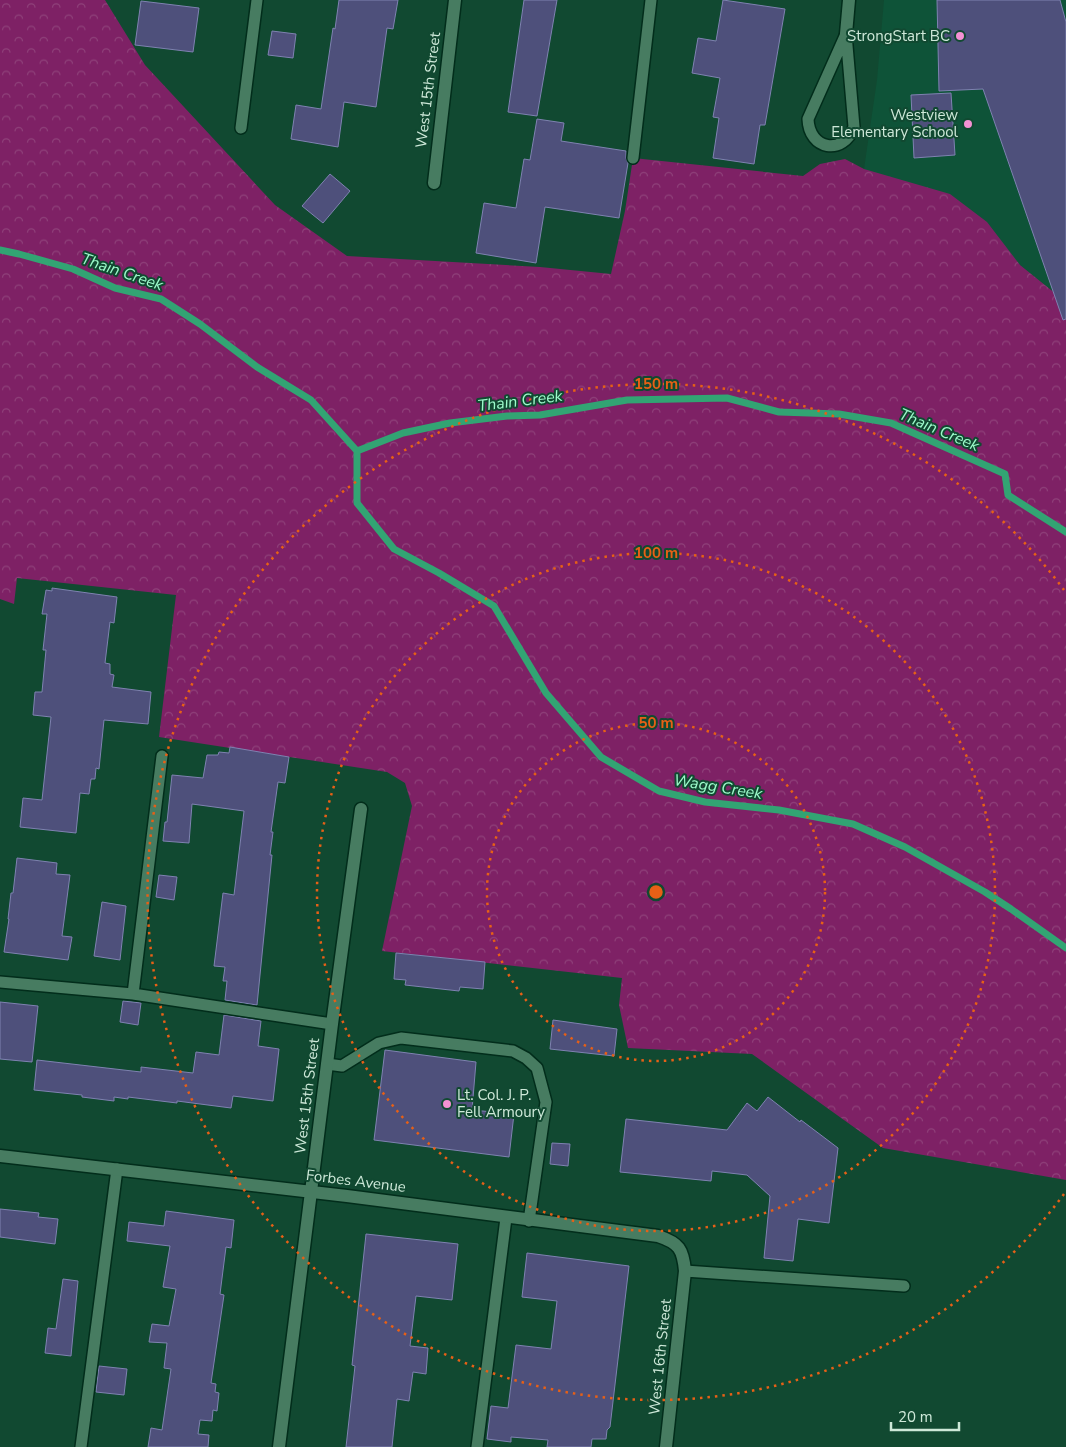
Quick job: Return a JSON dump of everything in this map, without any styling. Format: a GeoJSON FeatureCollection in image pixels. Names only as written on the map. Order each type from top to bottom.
{"type":"FeatureCollection","features":[{"type":"Feature","properties":{"kind":"street","name":"West 15th Street"},"geometry":{"type":"LineString","coordinates":[[434,183],[455,0]]}},
{"type":"Feature","properties":{"kind":"street"},"geometry":{"type":"LineString","coordinates":[[846,34],[849,0]]}},
{"type":"Feature","properties":{"kind":"street","name":"West 15th Street"},"geometry":{"type":"LineString","coordinates":[[279,1447],[361,809]]}},
{"type":"Feature","properties":{"kind":"street","name":"Forbes Avenue"},"geometry":{"type":"LineString","coordinates":[[0,1156],[311,1192],[658,1236],[679,1246],[684,1257],[685,1271]]}},
{"type":"Feature","properties":{"kind":"street","name":"West 16th Street"},"geometry":{"type":"LineString","coordinates":[[666,1447],[685,1271]]}},
{"type":"Feature","properties":{"kind":"lane"},"geometry":{"type":"LineString","coordinates":[[241,128],[257,0]]}},
{"type":"Feature","properties":{"kind":"lane"},"geometry":{"type":"LineString","coordinates":[[633,158],[651,0]]}},
{"type":"Feature","properties":{"kind":"lane"},"geometry":{"type":"LineString","coordinates":[[846,34],[854,127],[851,135],[845,142],[828,146],[820,143],[813,136],[808,128],[808,119],[846,34]]}},
{"type":"Feature","properties":{"kind":"lane"},"geometry":{"type":"LineString","coordinates":[[133,994],[162,756]]}},
{"type":"Feature","properties":{"kind":"lane"},"geometry":{"type":"LineString","coordinates":[[0,982],[133,994],[332,1024]]}},
{"type":"Feature","properties":{"kind":"lane"},"geometry":{"type":"LineString","coordinates":[[327,1064],[342,1066],[379,1043],[401,1038],[513,1051],[526,1058],[537,1068],[546,1102],[529,1221]]}},
{"type":"Feature","properties":{"kind":"lane"},"geometry":{"type":"LineString","coordinates":[[81,1447],[117,1169]]}},
{"type":"Feature","properties":{"kind":"lane"},"geometry":{"type":"LineString","coordinates":[[477,1447],[506,1218]]}},
{"type":"Feature","properties":{"kind":"lane"},"geometry":{"type":"LineString","coordinates":[[685,1271],[904,1286]]}},
{"type":"Feature","properties":{"kind":"shaded area","name":"Westview Elementary School"},"geometry":{"type":"Polygon","coordinates":[[[884,0],[1066,0],[1066,302],[1020,265],[864,169],[877,80],[884,0]]]}},
{"type":"Feature","properties":{"kind":"green space"},"geometry":{"type":"Polygon","coordinates":[[[0,0],[105,0],[145,65],[275,205],[347,256],[540,267],[611,274],[625,211],[633,158],[803,176],[820,164],[845,159],[864,169],[950,194],[987,222],[1020,265],[1066,302],[1066,1180],[883,1148],[752,1054],[628,1048],[619,1005],[622,978],[382,951],[412,806],[405,783],[387,772],[159,737],[176,595],[17,578],[14,604],[0,599],[0,0]]]}},
{"type":"Feature","properties":{"kind":"building"},"geometry":{"type":"Polygon","coordinates":[[[339,0],[398,0],[393,29],[387,28],[376,107],[344,102],[338,147],[291,139],[296,105],[321,109],[339,0]]]}},
{"type":"Feature","properties":{"kind":"building"},"geometry":{"type":"Polygon","coordinates":[[[524,0],[557,0],[537,116],[508,112],[524,0]]]}},
{"type":"Feature","properties":{"kind":"building"},"geometry":{"type":"Polygon","coordinates":[[[723,0],[785,9],[765,125],[760,125],[754,164],[713,158],[719,118],[713,117],[720,78],[692,73],[698,38],[716,41],[723,0]]]}},
{"type":"Feature","properties":{"kind":"building"},"geometry":{"type":"Polygon","coordinates":[[[937,0],[1060,0],[1066,22],[1066,319],[1063,320],[983,89],[939,91],[937,0]]]}},
{"type":"Feature","properties":{"kind":"building"},"geometry":{"type":"Polygon","coordinates":[[[141,1],[199,8],[193,52],[135,45],[141,1]]]}},
{"type":"Feature","properties":{"kind":"building"},"geometry":{"type":"Polygon","coordinates":[[[272,31],[296,34],[293,58],[268,55],[272,31]]]}},
{"type":"Feature","properties":{"kind":"building"},"geometry":{"type":"Polygon","coordinates":[[[951,93],[955,155],[914,158],[911,95],[951,93]]]}},
{"type":"Feature","properties":{"kind":"building"},"geometry":{"type":"Polygon","coordinates":[[[537,119],[564,123],[561,141],[626,151],[628,163],[619,218],[545,207],[536,263],[476,253],[484,203],[516,208],[524,159],[530,160],[537,119]]]}},
{"type":"Feature","properties":{"kind":"building"},"geometry":{"type":"Polygon","coordinates":[[[330,174],[350,191],[323,223],[302,206],[330,174]]]}},
{"type":"Feature","properties":{"kind":"building"},"geometry":{"type":"Polygon","coordinates":[[[52,588],[117,597],[114,623],[110,622],[105,663],[110,664],[110,674],[114,675],[112,687],[151,692],[148,724],[104,720],[99,769],[96,768],[95,779],[91,779],[89,794],[80,793],[76,833],[20,827],[23,798],[42,800],[51,717],[33,715],[35,692],[42,692],[46,650],[43,650],[47,614],[42,614],[46,590],[52,591],[52,588]]]}},
{"type":"Feature","properties":{"kind":"building"},"geometry":{"type":"Polygon","coordinates":[[[230,747],[289,757],[285,783],[278,782],[271,832],[273,832],[270,855],[272,855],[257,1005],[225,1000],[227,981],[223,981],[225,967],[214,966],[223,893],[234,895],[244,811],[192,804],[189,843],[163,841],[172,775],[203,778],[207,755],[218,755],[219,752],[229,753],[230,747]]]}},
{"type":"Feature","properties":{"kind":"building"},"geometry":{"type":"Polygon","coordinates":[[[17,858],[57,863],[56,874],[70,875],[62,936],[72,937],[68,960],[4,952],[17,858]]]}},
{"type":"Feature","properties":{"kind":"building"},"geometry":{"type":"Polygon","coordinates":[[[159,875],[177,877],[174,900],[156,897],[159,875]]]}},
{"type":"Feature","properties":{"kind":"building"},"geometry":{"type":"Polygon","coordinates":[[[102,902],[126,906],[120,960],[94,956],[102,902]]]}},
{"type":"Feature","properties":{"kind":"building"},"geometry":{"type":"Polygon","coordinates":[[[396,953],[485,962],[483,989],[460,987],[459,991],[405,985],[406,980],[394,979],[396,953]]]}},
{"type":"Feature","properties":{"kind":"building"},"geometry":{"type":"Polygon","coordinates":[[[123,1001],[141,1003],[138,1025],[120,1022],[123,1001]]]}},
{"type":"Feature","properties":{"kind":"building"},"geometry":{"type":"Polygon","coordinates":[[[0,1002],[38,1006],[32,1062],[0,1059],[0,1002]]]}},
{"type":"Feature","properties":{"kind":"building"},"geometry":{"type":"Polygon","coordinates":[[[224,1015],[261,1021],[258,1046],[279,1049],[273,1101],[233,1096],[231,1108],[128,1097],[128,1099],[114,1097],[114,1101],[82,1097],[82,1095],[34,1090],[37,1060],[141,1072],[141,1067],[193,1073],[196,1052],[219,1055],[224,1015]]]}},
{"type":"Feature","properties":{"kind":"building"},"geometry":{"type":"Polygon","coordinates":[[[553,1020],[617,1029],[614,1056],[550,1049],[553,1020]]]}},
{"type":"Feature","properties":{"kind":"building","name":"Lt. Col. J. P. Fell Armoury"},"geometry":{"type":"Polygon","coordinates":[[[385,1050],[476,1062],[472,1110],[514,1114],[509,1157],[374,1140],[385,1050]]]}},
{"type":"Feature","properties":{"kind":"building"},"geometry":{"type":"Polygon","coordinates":[[[768,1097],[838,1148],[829,1223],[798,1219],[793,1261],[764,1258],[770,1196],[747,1175],[712,1171],[711,1181],[620,1172],[626,1119],[727,1130],[747,1103],[757,1111],[768,1097]]]}},
{"type":"Feature","properties":{"kind":"building"},"geometry":{"type":"Polygon","coordinates":[[[552,1143],[570,1144],[568,1166],[550,1164],[552,1143]]]}},
{"type":"Feature","properties":{"kind":"building"},"geometry":{"type":"Polygon","coordinates":[[[0,1209],[39,1213],[38,1217],[58,1219],[55,1244],[0,1237],[0,1209]]]}},
{"type":"Feature","properties":{"kind":"building"},"geometry":{"type":"Polygon","coordinates":[[[166,1211],[234,1220],[231,1248],[226,1247],[220,1294],[224,1295],[211,1383],[216,1384],[215,1392],[219,1393],[217,1411],[213,1410],[212,1421],[200,1420],[198,1434],[209,1435],[208,1447],[148,1447],[151,1428],[162,1430],[171,1369],[164,1368],[167,1343],[149,1342],[152,1324],[169,1326],[176,1289],[163,1287],[170,1246],[127,1241],[129,1222],[164,1226],[166,1211]]]}},
{"type":"Feature","properties":{"kind":"building"},"geometry":{"type":"Polygon","coordinates":[[[366,1234],[458,1244],[452,1300],[416,1296],[410,1346],[428,1348],[426,1374],[413,1372],[409,1401],[397,1399],[392,1447],[346,1447],[355,1366],[352,1365],[366,1234]]]}},
{"type":"Feature","properties":{"kind":"building"},"geometry":{"type":"Polygon","coordinates":[[[527,1253],[629,1266],[610,1427],[607,1430],[606,1439],[592,1439],[591,1447],[547,1447],[548,1440],[511,1437],[511,1442],[487,1439],[491,1406],[508,1408],[516,1345],[551,1349],[557,1301],[522,1297],[527,1253]]]}},
{"type":"Feature","properties":{"kind":"building"},"geometry":{"type":"Polygon","coordinates":[[[63,1279],[78,1281],[71,1356],[45,1353],[48,1328],[56,1329],[63,1279]]]}},
{"type":"Feature","properties":{"kind":"building"},"geometry":{"type":"Polygon","coordinates":[[[99,1366],[127,1369],[124,1395],[96,1392],[99,1366]]]}},
{"type":"Feature","properties":{"kind":"waterway","name":"Thain Creek"},"geometry":{"type":"LineString","coordinates":[[0,250],[73,269],[115,288],[161,299],[200,324],[257,367],[311,400],[357,451]]}},
{"type":"Feature","properties":{"kind":"waterway","name":"Thain Creek"},"geometry":{"type":"LineString","coordinates":[[357,451],[403,433],[450,423],[507,416],[540,415],[627,400],[727,398],[779,412],[839,414],[891,423],[1005,474],[1008,495],[1066,532]]}},
{"type":"Feature","properties":{"kind":"waterway","name":"Wagg Creek"},"geometry":{"type":"LineString","coordinates":[[357,451],[357,503],[394,549],[494,606],[546,693],[601,757],[659,791],[705,802],[779,810],[853,824],[905,847],[985,892],[1066,948]]}},
{"type":"Feature","properties":{"kind":"place","name":"StrongStart BC"},"geometry":{"type":"Point","coordinates":[960,36]}},
{"type":"Feature","properties":{"kind":"place","name":"Westview Elementary School"},"geometry":{"type":"Point","coordinates":[968,124]}},
{"type":"Feature","properties":{"kind":"place","name":"Lt. Col. J. P. Fell Armoury"},"geometry":{"type":"Point","coordinates":[447,1104]}}]}
